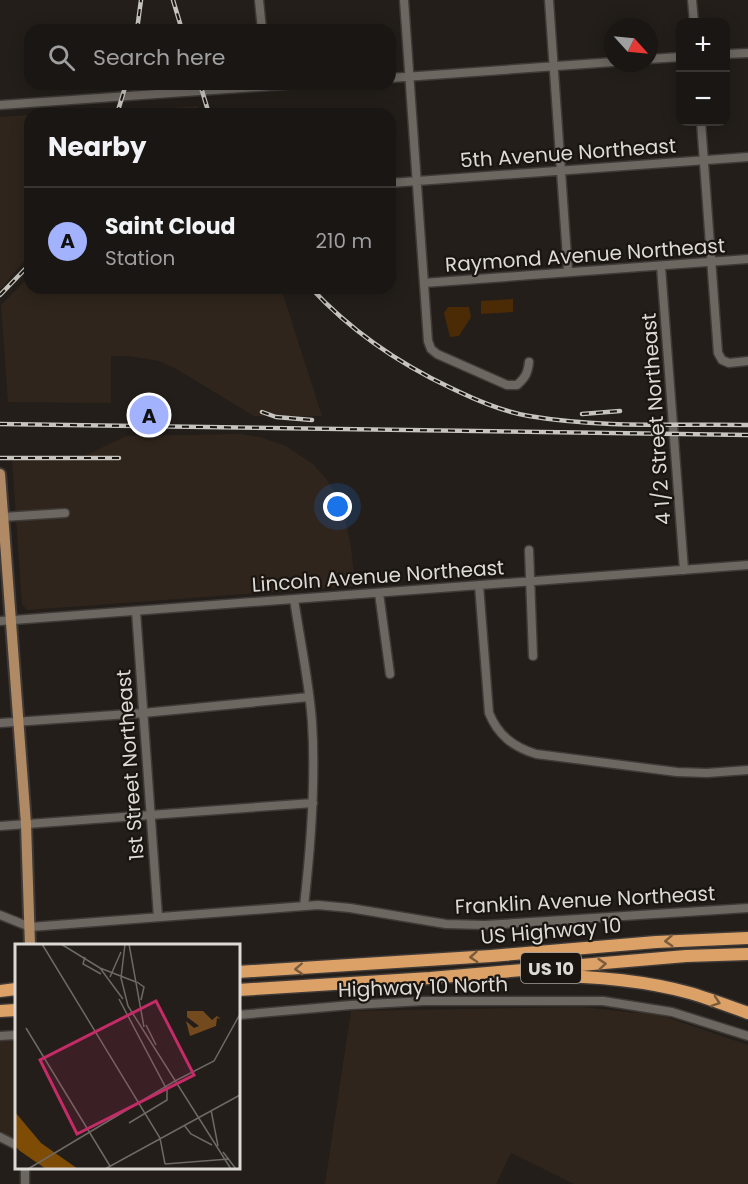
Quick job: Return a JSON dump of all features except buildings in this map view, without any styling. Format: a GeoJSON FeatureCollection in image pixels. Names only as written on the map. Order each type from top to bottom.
{"type":"FeatureCollection","features":[{"type":"Feature","properties":{"kind":"highway","name":"US Highway 10"},"geometry":{"type":"LineString","coordinates":[[240,972],[357,966],[748,936]]}},
{"type":"Feature","properties":{"kind":"highway","name":"US 10"},"geometry":{"type":"LineString","coordinates":[[240,990],[429,978],[686,956],[748,954]]}},
{"type":"Feature","properties":{"kind":"highway"},"geometry":{"type":"LineString","coordinates":[[429,978],[552,976],[622,981],[689,993],[748,1013]]}},
{"type":"Feature","properties":{"kind":"highway"},"geometry":{"type":"LineString","coordinates":[[0,991],[15,989]]}},
{"type":"Feature","properties":{"kind":"highway"},"geometry":{"type":"LineString","coordinates":[[0,1011],[15,1010]]}},
{"type":"Feature","properties":{"kind":"main road"},"geometry":{"type":"LineString","coordinates":[[0,474],[5,621],[18,721],[26,824],[30,944]]}},
{"type":"Feature","properties":{"kind":"street"},"geometry":{"type":"LineString","coordinates":[[260,0],[262,24]]}},
{"type":"Feature","properties":{"kind":"street"},"geometry":{"type":"LineString","coordinates":[[404,0],[428,341],[431,349],[437,354],[507,385],[517,385],[523,380],[528,372],[529,362]]}},
{"type":"Feature","properties":{"kind":"street"},"geometry":{"type":"LineString","coordinates":[[549,0],[568,272]]}},
{"type":"Feature","properties":{"kind":"street"},"geometry":{"type":"LineString","coordinates":[[692,0],[694,18]]}},
{"type":"Feature","properties":{"kind":"street"},"geometry":{"type":"LineString","coordinates":[[730,54],[748,53]]}},
{"type":"Feature","properties":{"kind":"street"},"geometry":{"type":"LineString","coordinates":[[658,58],[676,57]]}},
{"type":"Feature","properties":{"kind":"street"},"geometry":{"type":"LineString","coordinates":[[396,77],[604,62]]}},
{"type":"Feature","properties":{"kind":"street"},"geometry":{"type":"LineString","coordinates":[[0,105],[199,90]]}},
{"type":"Feature","properties":{"kind":"street"},"geometry":{"type":"LineString","coordinates":[[701,126],[718,353],[722,360],[729,363],[748,361]]}},
{"type":"Feature","properties":{"kind":"street","name":"5th Avenue Northeast"},"geometry":{"type":"LineString","coordinates":[[396,183],[748,157]]}},
{"type":"Feature","properties":{"kind":"street","name":"Raymond Avenue Northeast"},"geometry":{"type":"LineString","coordinates":[[424,283],[748,259]]}},
{"type":"Feature","properties":{"kind":"street","name":"4 1/2 Street Northeast"},"geometry":{"type":"LineString","coordinates":[[661,267],[684,570]]}},
{"type":"Feature","properties":{"kind":"street"},"geometry":{"type":"LineString","coordinates":[[3,517],[65,513]]}},
{"type":"Feature","properties":{"kind":"street"},"geometry":{"type":"LineString","coordinates":[[529,550],[533,656]]}},
{"type":"Feature","properties":{"kind":"street","name":"Lincoln Avenue Northeast"},"geometry":{"type":"LineString","coordinates":[[5,621],[748,565]]}},
{"type":"Feature","properties":{"kind":"street"},"geometry":{"type":"LineString","coordinates":[[478,585],[489,713],[494,726],[509,741],[536,754],[677,771],[707,773],[748,770]]}},
{"type":"Feature","properties":{"kind":"street"},"geometry":{"type":"LineString","coordinates":[[379,592],[390,674]]}},
{"type":"Feature","properties":{"kind":"street"},"geometry":{"type":"LineString","coordinates":[[294,599],[309,698],[313,750],[310,856],[304,906]]}},
{"type":"Feature","properties":{"kind":"street","name":"1st Street Northeast"},"geometry":{"type":"LineString","coordinates":[[136,611],[158,917]]}},
{"type":"Feature","properties":{"kind":"street"},"geometry":{"type":"LineString","coordinates":[[0,723],[309,698]]}},
{"type":"Feature","properties":{"kind":"street"},"geometry":{"type":"LineString","coordinates":[[0,826],[313,803]]}},
{"type":"Feature","properties":{"kind":"street","name":"Franklin Avenue Northeast"},"geometry":{"type":"LineString","coordinates":[[30,927],[304,906],[335,906],[446,924],[485,925],[748,908]]}},
{"type":"Feature","properties":{"kind":"street"},"geometry":{"type":"LineString","coordinates":[[0,915],[30,927]]}},
{"type":"Feature","properties":{"kind":"street","name":"Highway 10 North"},"geometry":{"type":"LineString","coordinates":[[240,1015],[427,1001],[603,1001],[672,1012],[748,1036]]}},
{"type":"Feature","properties":{"kind":"street"},"geometry":{"type":"LineString","coordinates":[[0,1036],[15,1035]]}},
{"type":"Feature","properties":{"kind":"street"},"geometry":{"type":"LineString","coordinates":[[0,1137],[15,1144]]}},
{"type":"Feature","properties":{"kind":"shaded area"},"geometry":{"type":"Polygon","coordinates":[[[198,106],[199,108],[170,108],[198,106]]]}},
{"type":"Feature","properties":{"kind":"shaded area"},"geometry":{"type":"Polygon","coordinates":[[[24,115],[24,261],[0,290],[0,117],[24,115]]]}},
{"type":"Feature","properties":{"kind":"shaded area"},"geometry":{"type":"Polygon","coordinates":[[[24,282],[24,294],[283,294],[322,416],[254,416],[178,370],[159,361],[129,356],[111,356],[111,403],[8,402],[1,305],[24,282]]]}},
{"type":"Feature","properties":{"kind":"shaded area"},"geometry":{"type":"Polygon","coordinates":[[[513,299],[513,312],[481,314],[481,301],[513,299]]]}},
{"type":"Feature","properties":{"kind":"shaded area"},"geometry":{"type":"Polygon","coordinates":[[[448,307],[469,307],[471,317],[459,336],[450,337],[444,313],[448,307]]]}},
{"type":"Feature","properties":{"kind":"shaded area"},"geometry":{"type":"Polygon","coordinates":[[[242,434],[286,446],[313,464],[326,479],[337,495],[345,519],[351,546],[355,586],[27,610],[22,604],[12,460],[76,460],[126,436],[242,434]]]}},
{"type":"Feature","properties":{"kind":"shaded area"},"geometry":{"type":"Polygon","coordinates":[[[581,1007],[654,1013],[748,1045],[748,1184],[574,1184],[511,1153],[496,1184],[325,1184],[351,1011],[581,1007]]]}},
{"type":"Feature","properties":{"kind":"shaded area"},"geometry":{"type":"Polygon","coordinates":[[[15,1038],[15,1139],[0,1131],[0,1040],[15,1038]]]}},
{"type":"Feature","properties":{"kind":"railway"},"geometry":{"type":"LineString","coordinates":[[138,24],[141,0]]}},
{"type":"Feature","properties":{"kind":"railway"},"geometry":{"type":"LineString","coordinates":[[173,0],[180,24]]}},
{"type":"Feature","properties":{"kind":"railway"},"geometry":{"type":"LineString","coordinates":[[119,108],[124,90]]}},
{"type":"Feature","properties":{"kind":"railway"},"geometry":{"type":"LineString","coordinates":[[202,90],[207,108]]}},
{"type":"Feature","properties":{"kind":"railway"},"geometry":{"type":"LineString","coordinates":[[0,295],[24,270]]}},
{"type":"Feature","properties":{"kind":"railway"},"geometry":{"type":"LineString","coordinates":[[317,294],[359,332],[394,357],[451,388],[499,408],[529,416],[583,422],[638,425],[748,425]]}},
{"type":"Feature","properties":{"kind":"railway"},"geometry":{"type":"LineString","coordinates":[[582,414],[620,411]]}},
{"type":"Feature","properties":{"kind":"railway"},"geometry":{"type":"LineString","coordinates":[[262,412],[276,417],[312,420]]}},
{"type":"Feature","properties":{"kind":"railway"},"geometry":{"type":"LineString","coordinates":[[0,424],[748,435]]}},
{"type":"Feature","properties":{"kind":"railway"},"geometry":{"type":"LineString","coordinates":[[0,458],[119,458]]}},
{"type":"Feature","properties":{"kind":"place","name":"Saint Cloud"},"geometry":{"type":"Point","coordinates":[149,415]}}]}
